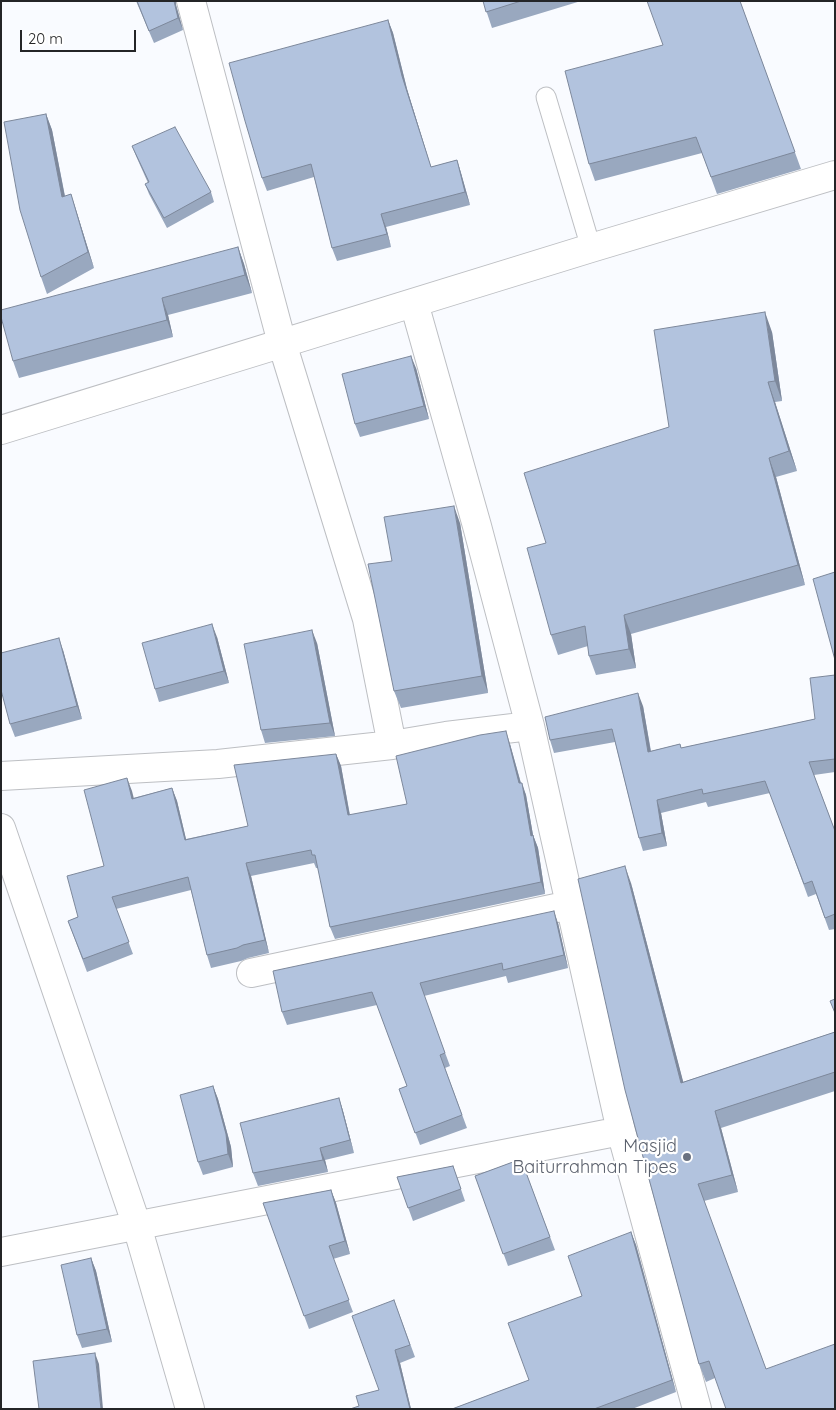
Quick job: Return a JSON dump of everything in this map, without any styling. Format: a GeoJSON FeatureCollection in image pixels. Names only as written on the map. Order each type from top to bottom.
{"type":"FeatureCollection","features":[{"type":"Feature","properties":{"kind":"street"},"geometry":{"type":"LineString","coordinates":[[191,1],[282,343],[367,619],[392,745]]}},
{"type":"Feature","properties":{"kind":"street"},"geometry":{"type":"LineString","coordinates":[[1,430],[591,248],[835,175]]}},
{"type":"Feature","properties":{"kind":"street"},"geometry":{"type":"LineString","coordinates":[[414,303],[477,526],[530,726],[622,1131],[697,1409]]}},
{"type":"Feature","properties":{"kind":"street"},"geometry":{"type":"LineString","coordinates":[[1,776],[218,764],[392,745],[446,736],[530,726]]}},
{"type":"Feature","properties":{"kind":"street"},"geometry":{"type":"LineString","coordinates":[[1,828],[136,1226],[190,1409]]}},
{"type":"Feature","properties":{"kind":"street"},"geometry":{"type":"LineString","coordinates":[[251,973],[570,905]]}},
{"type":"Feature","properties":{"kind":"street"},"geometry":{"type":"LineString","coordinates":[[1,1252],[622,1131]]}},
{"type":"Feature","properties":{"kind":"lane"},"geometry":{"type":"LineString","coordinates":[[546,97],[591,248]]}},
{"type":"Feature","properties":{"kind":"building"},"geometry":{"type":"Polygon","coordinates":[[[137,1],[174,1],[178,18],[149,31],[137,1]]]}},
{"type":"Feature","properties":{"kind":"building"},"geometry":{"type":"Polygon","coordinates":[[[483,1],[521,1],[486,12],[483,1]]]}},
{"type":"Feature","properties":{"kind":"building"},"geometry":{"type":"Polygon","coordinates":[[[647,1],[740,1],[795,152],[711,177],[696,137],[589,164],[565,71],[663,45],[647,1]]]}},
{"type":"Feature","properties":{"kind":"building"},"geometry":{"type":"Polygon","coordinates":[[[388,20],[402,76],[431,167],[457,160],[465,192],[381,214],[387,234],[332,248],[311,164],[262,178],[229,63],[388,20]]]}},
{"type":"Feature","properties":{"kind":"building"},"geometry":{"type":"Polygon","coordinates":[[[46,114],[62,197],[71,194],[88,252],[41,277],[20,210],[4,122],[46,114]]]}},
{"type":"Feature","properties":{"kind":"building"},"geometry":{"type":"Polygon","coordinates":[[[175,127],[211,192],[164,218],[145,184],[149,182],[132,146],[175,127]]]}},
{"type":"Feature","properties":{"kind":"building"},"geometry":{"type":"Polygon","coordinates":[[[238,247],[245,275],[162,298],[167,320],[13,361],[1,317],[1,310],[238,247]]]}},
{"type":"Feature","properties":{"kind":"building"},"geometry":{"type":"Polygon","coordinates":[[[765,312],[775,381],[768,382],[789,451],[769,458],[798,565],[624,615],[629,649],[589,656],[585,626],[551,635],[527,548],[546,543],[524,473],[669,427],[654,330],[765,312]]]}},
{"type":"Feature","properties":{"kind":"building"},"geometry":{"type":"Polygon","coordinates":[[[411,356],[424,406],[355,424],[342,374],[411,356]]]}},
{"type":"Feature","properties":{"kind":"building"},"geometry":{"type":"Polygon","coordinates":[[[454,506],[482,676],[394,691],[368,564],[392,561],[384,517],[454,506]]]}},
{"type":"Feature","properties":{"kind":"building"},"geometry":{"type":"Polygon","coordinates":[[[835,572],[835,660],[813,579],[835,572]]]}},
{"type":"Feature","properties":{"kind":"building"},"geometry":{"type":"Polygon","coordinates":[[[212,624],[224,671],[155,689],[142,643],[212,624]]]}},
{"type":"Feature","properties":{"kind":"building"},"geometry":{"type":"Polygon","coordinates":[[[312,630],[330,723],[261,730],[244,644],[312,630]]]}},
{"type":"Feature","properties":{"kind":"building"},"geometry":{"type":"Polygon","coordinates":[[[59,638],[77,706],[10,724],[1,690],[1,653],[59,638]]]}},
{"type":"Feature","properties":{"kind":"building"},"geometry":{"type":"Polygon","coordinates":[[[835,675],[835,759],[809,762],[835,831],[835,914],[825,918],[812,881],[804,884],[765,781],[703,794],[702,789],[657,800],[662,833],[639,838],[612,729],[550,740],[545,717],[638,693],[648,752],[680,744],[681,748],[815,719],[810,678],[835,675]]]}},
{"type":"Feature","properties":{"kind":"building"},"geometry":{"type":"Polygon","coordinates":[[[506,731],[519,783],[522,783],[541,882],[330,927],[315,855],[312,855],[311,850],[246,863],[265,940],[207,955],[188,877],[112,897],[129,942],[83,959],[68,921],[78,917],[67,876],[104,866],[84,790],[127,778],[132,799],[172,788],[185,840],[248,826],[234,765],[336,754],[348,815],[407,804],[396,756],[480,735],[506,731]]]}},
{"type":"Feature","properties":{"kind":"building"},"geometry":{"type":"Polygon","coordinates":[[[625,866],[681,1083],[835,1032],[835,1072],[715,1111],[732,1175],[698,1184],[766,1369],[835,1344],[835,1409],[726,1409],[709,1361],[699,1364],[625,1090],[578,879],[625,866]]]}},
{"type":"Feature","properties":{"kind":"building"},"geometry":{"type":"Polygon","coordinates":[[[554,911],[564,955],[503,970],[502,963],[420,983],[445,1053],[440,1055],[462,1115],[415,1133],[399,1089],[407,1086],[372,992],[282,1012],[273,971],[554,911]]]}},
{"type":"Feature","properties":{"kind":"building"},"geometry":{"type":"Polygon","coordinates":[[[835,999],[835,1013],[830,1001],[835,999]]]}},
{"type":"Feature","properties":{"kind":"building"},"geometry":{"type":"Polygon","coordinates":[[[213,1086],[226,1134],[228,1154],[198,1162],[180,1095],[213,1086]]]}},
{"type":"Feature","properties":{"kind":"building"},"geometry":{"type":"Polygon","coordinates":[[[339,1098],[350,1140],[320,1148],[323,1160],[253,1173],[240,1123],[339,1098]]]}},
{"type":"Feature","properties":{"kind":"building"},"geometry":{"type":"Polygon","coordinates":[[[521,1159],[550,1237],[503,1254],[475,1176],[521,1159]]]}},
{"type":"Feature","properties":{"kind":"building"},"geometry":{"type":"Polygon","coordinates":[[[453,1166],[461,1189],[408,1208],[397,1177],[453,1166]]]}},
{"type":"Feature","properties":{"kind":"building"},"geometry":{"type":"Polygon","coordinates":[[[331,1190],[345,1241],[329,1246],[349,1300],[304,1316],[263,1203],[331,1190]]]}},
{"type":"Feature","properties":{"kind":"building"},"geometry":{"type":"Polygon","coordinates":[[[631,1232],[672,1380],[594,1409],[452,1409],[529,1380],[508,1323],[582,1296],[568,1256],[631,1232]]]}},
{"type":"Feature","properties":{"kind":"building"},"geometry":{"type":"Polygon","coordinates":[[[91,1258],[107,1329],[77,1335],[61,1265],[91,1258]]]}},
{"type":"Feature","properties":{"kind":"building"},"geometry":{"type":"Polygon","coordinates":[[[394,1300],[410,1345],[395,1350],[410,1409],[350,1409],[359,1406],[356,1396],[379,1390],[352,1316],[394,1300]]]}},
{"type":"Feature","properties":{"kind":"building"},"geometry":{"type":"Polygon","coordinates":[[[95,1353],[101,1409],[39,1409],[33,1361],[95,1353]]]}},
{"type":"Feature","properties":{"kind":"place","name":"Masjid Baiturrahman Tipes"},"geometry":{"type":"Point","coordinates":[687,1157]}}]}
